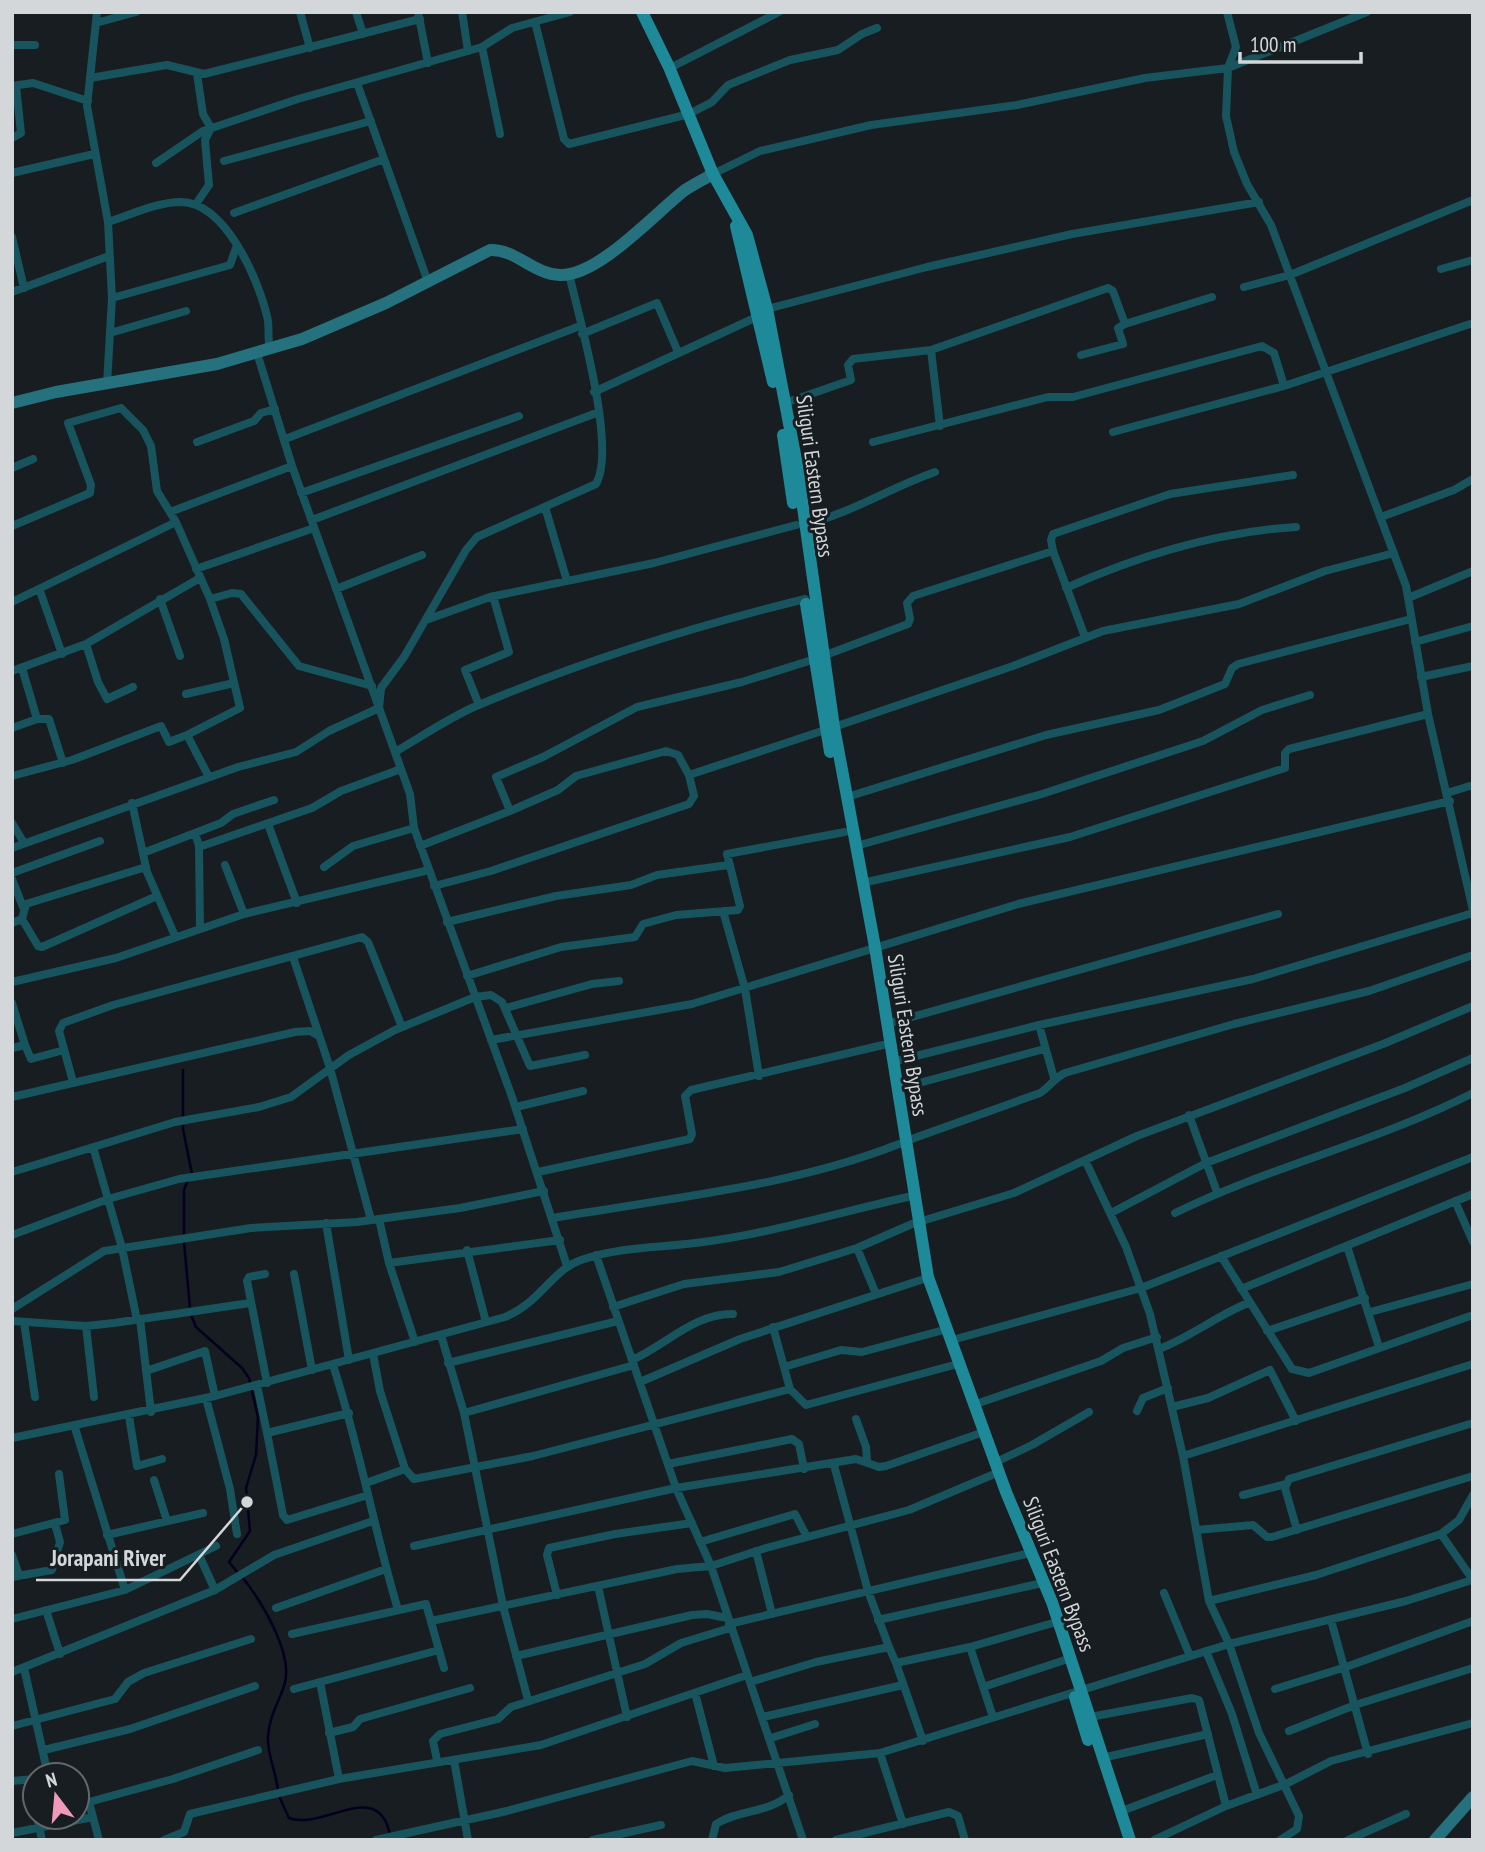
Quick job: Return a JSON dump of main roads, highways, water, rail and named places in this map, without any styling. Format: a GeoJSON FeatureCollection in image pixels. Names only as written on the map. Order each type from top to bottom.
{"type":"FeatureCollection","features":[{"type":"Feature","properties":{"kind":"main road","name":"Siliguri Eastern Bypass"},"geometry":{"type":"LineString","coordinates":[[635,12],[663,71],[679,90]]}},
{"type":"Feature","properties":{"kind":"main road","name":"Siliguri Eastern Bypass"},"geometry":{"type":"LineString","coordinates":[[642,12],[670,68],[713,174],[734,215],[763,312],[785,402],[800,525],[845,832],[887,1024],[908,1196],[928,1277],[996,1462],[1048,1590],[1121,1840]]}},
{"type":"Feature","properties":{"kind":"main road","name":"Siliguri Eastern Bypass"},"geometry":{"type":"LineString","coordinates":[[763,312],[800,525],[805,599],[819,657]]}},
{"type":"Feature","properties":{"kind":"main road","name":"Siliguri Eastern Bypass"},"geometry":{"type":"LineString","coordinates":[[829,728],[847,797],[856,846],[883,1045],[903,1142],[921,1280],[992,1475],[1090,1717],[1130,1840]]}},
{"type":"Feature","properties":{"kind":"waterway"},"geometry":{"type":"LineString","coordinates":[[183,1070],[183,1129],[192,1174]]}},
{"type":"Feature","properties":{"kind":"waterway"},"geometry":{"type":"LineString","coordinates":[[184,1235],[184,1190],[188,1180]]}},
{"type":"Feature","properties":{"kind":"waterway"},"geometry":{"type":"LineString","coordinates":[[184,1242],[190,1308]]}},
{"type":"Feature","properties":{"kind":"waterway"},"geometry":{"type":"LineString","coordinates":[[191,1315],[196,1327],[242,1368],[249,1378],[258,1417],[256,1455],[246,1488],[250,1531],[229,1562],[238,1573]]}},
{"type":"Feature","properties":{"kind":"waterway"},"geometry":{"type":"LineString","coordinates":[[243,1578],[267,1614],[285,1659],[284,1686],[272,1717],[268,1737],[278,1790]]}},
{"type":"Feature","properties":{"kind":"waterway"},"geometry":{"type":"LineString","coordinates":[[279,1796],[289,1818],[302,1820],[362,1808],[374,1810],[384,1818],[390,1835]]}},
{"type":"Feature","properties":{"kind":"place","name":"Jorapani River"},"geometry":{"type":"Point","coordinates":[247,1502]}}]}
